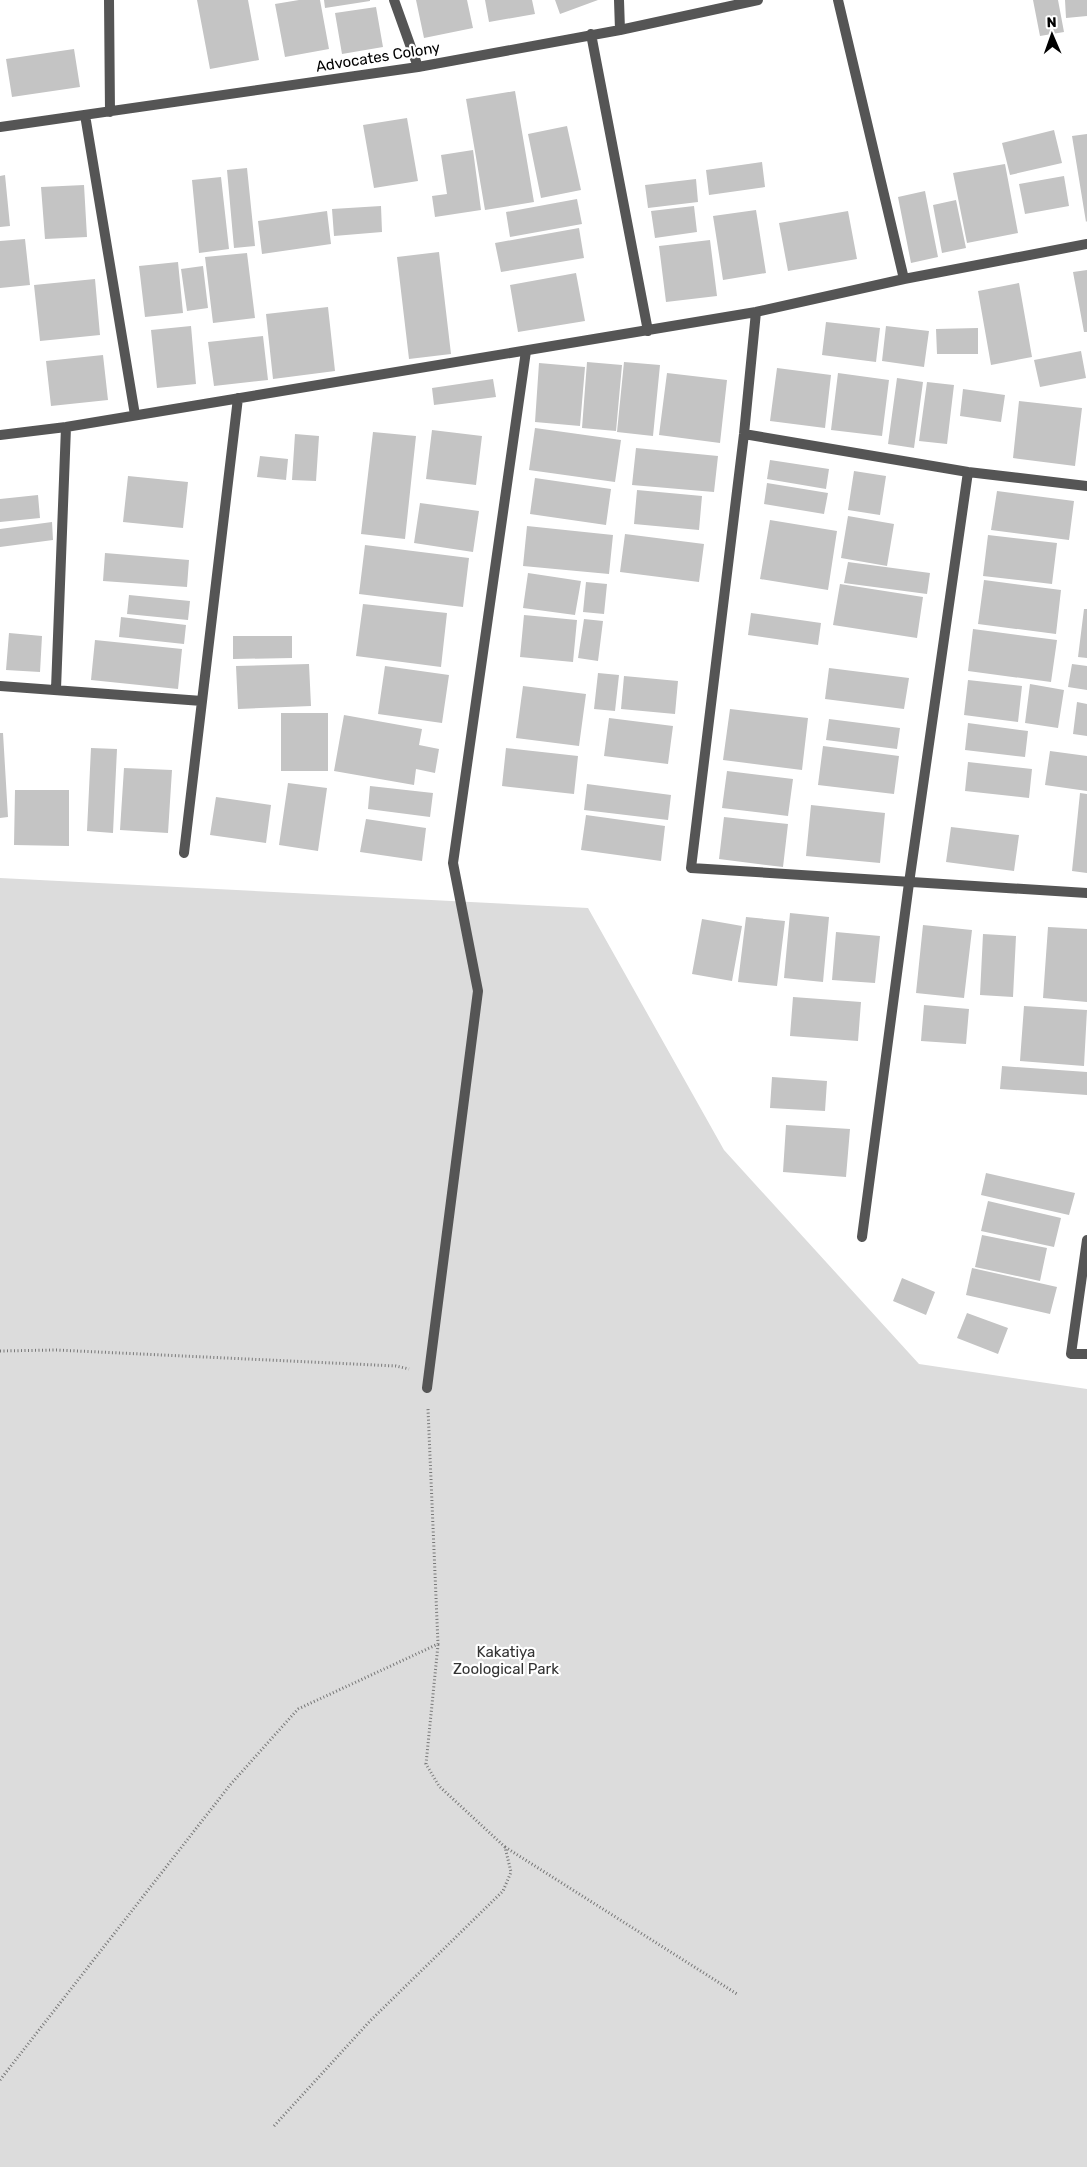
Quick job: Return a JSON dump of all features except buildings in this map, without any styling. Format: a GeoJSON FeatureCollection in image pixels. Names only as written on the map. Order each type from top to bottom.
{"type":"FeatureCollection","features":[{"type":"Feature","properties":{"kind":"street"},"geometry":{"type":"LineString","coordinates":[[109,0],[110,112]]}},
{"type":"Feature","properties":{"kind":"street"},"geometry":{"type":"LineString","coordinates":[[394,0],[418,67]]}},
{"type":"Feature","properties":{"kind":"street"},"geometry":{"type":"LineString","coordinates":[[619,0],[620,30]]}},
{"type":"Feature","properties":{"kind":"street","name":"Advocates Colony"},"geometry":{"type":"LineString","coordinates":[[0,127],[418,67],[620,30],[758,0]]}},
{"type":"Feature","properties":{"kind":"street"},"geometry":{"type":"LineString","coordinates":[[838,0],[904,279]]}},
{"type":"Feature","properties":{"kind":"street"},"geometry":{"type":"LineString","coordinates":[[591,34],[648,331]]}},
{"type":"Feature","properties":{"kind":"street"},"geometry":{"type":"LineString","coordinates":[[85,115],[135,415]]}},
{"type":"Feature","properties":{"kind":"street"},"geometry":{"type":"LineString","coordinates":[[0,435],[135,415],[648,331],[756,312],[904,279],[1087,244]]}},
{"type":"Feature","properties":{"kind":"street"},"geometry":{"type":"LineString","coordinates":[[756,312],[744,434],[691,868],[1087,893]]}},
{"type":"Feature","properties":{"kind":"street"},"geometry":{"type":"LineString","coordinates":[[427,1388],[478,991],[452,863],[526,351]]}},
{"type":"Feature","properties":{"kind":"street"},"geometry":{"type":"LineString","coordinates":[[184,853],[238,398]]}},
{"type":"Feature","properties":{"kind":"street"},"geometry":{"type":"LineString","coordinates":[[56,689],[66,426]]}},
{"type":"Feature","properties":{"kind":"street"},"geometry":{"type":"LineString","coordinates":[[744,434],[968,472],[1087,486]]}},
{"type":"Feature","properties":{"kind":"street"},"geometry":{"type":"LineString","coordinates":[[862,1237],[909,883],[968,472]]}},
{"type":"Feature","properties":{"kind":"street"},"geometry":{"type":"LineString","coordinates":[[0,686],[202,701]]}},
{"type":"Feature","properties":{"kind":"street"},"geometry":{"type":"LineString","coordinates":[[1087,1240],[1071,1354],[1087,1354]]}},
{"type":"Feature","properties":{"kind":"path"},"geometry":{"type":"LineString","coordinates":[[0,1350],[56,1350],[396,1366],[415,1370],[427,1388],[438,1644],[426,1764],[439,1786],[505,1847],[738,1994]]}},
{"type":"Feature","properties":{"kind":"path"},"geometry":{"type":"LineString","coordinates":[[0,2080],[230,1785],[298,1709],[438,1644]]}},
{"type":"Feature","properties":{"kind":"path"},"geometry":{"type":"LineString","coordinates":[[274,2126],[370,2021],[503,1891],[511,1872],[505,1847]]}},
{"type":"Feature","properties":{"kind":"green space","name":"Kakatiya Zoological Park"},"geometry":{"type":"Polygon","coordinates":[[[0,878],[588,908],[724,1150],[919,1364],[1087,1389],[1087,2167],[0,2167],[0,878]]]}}]}
